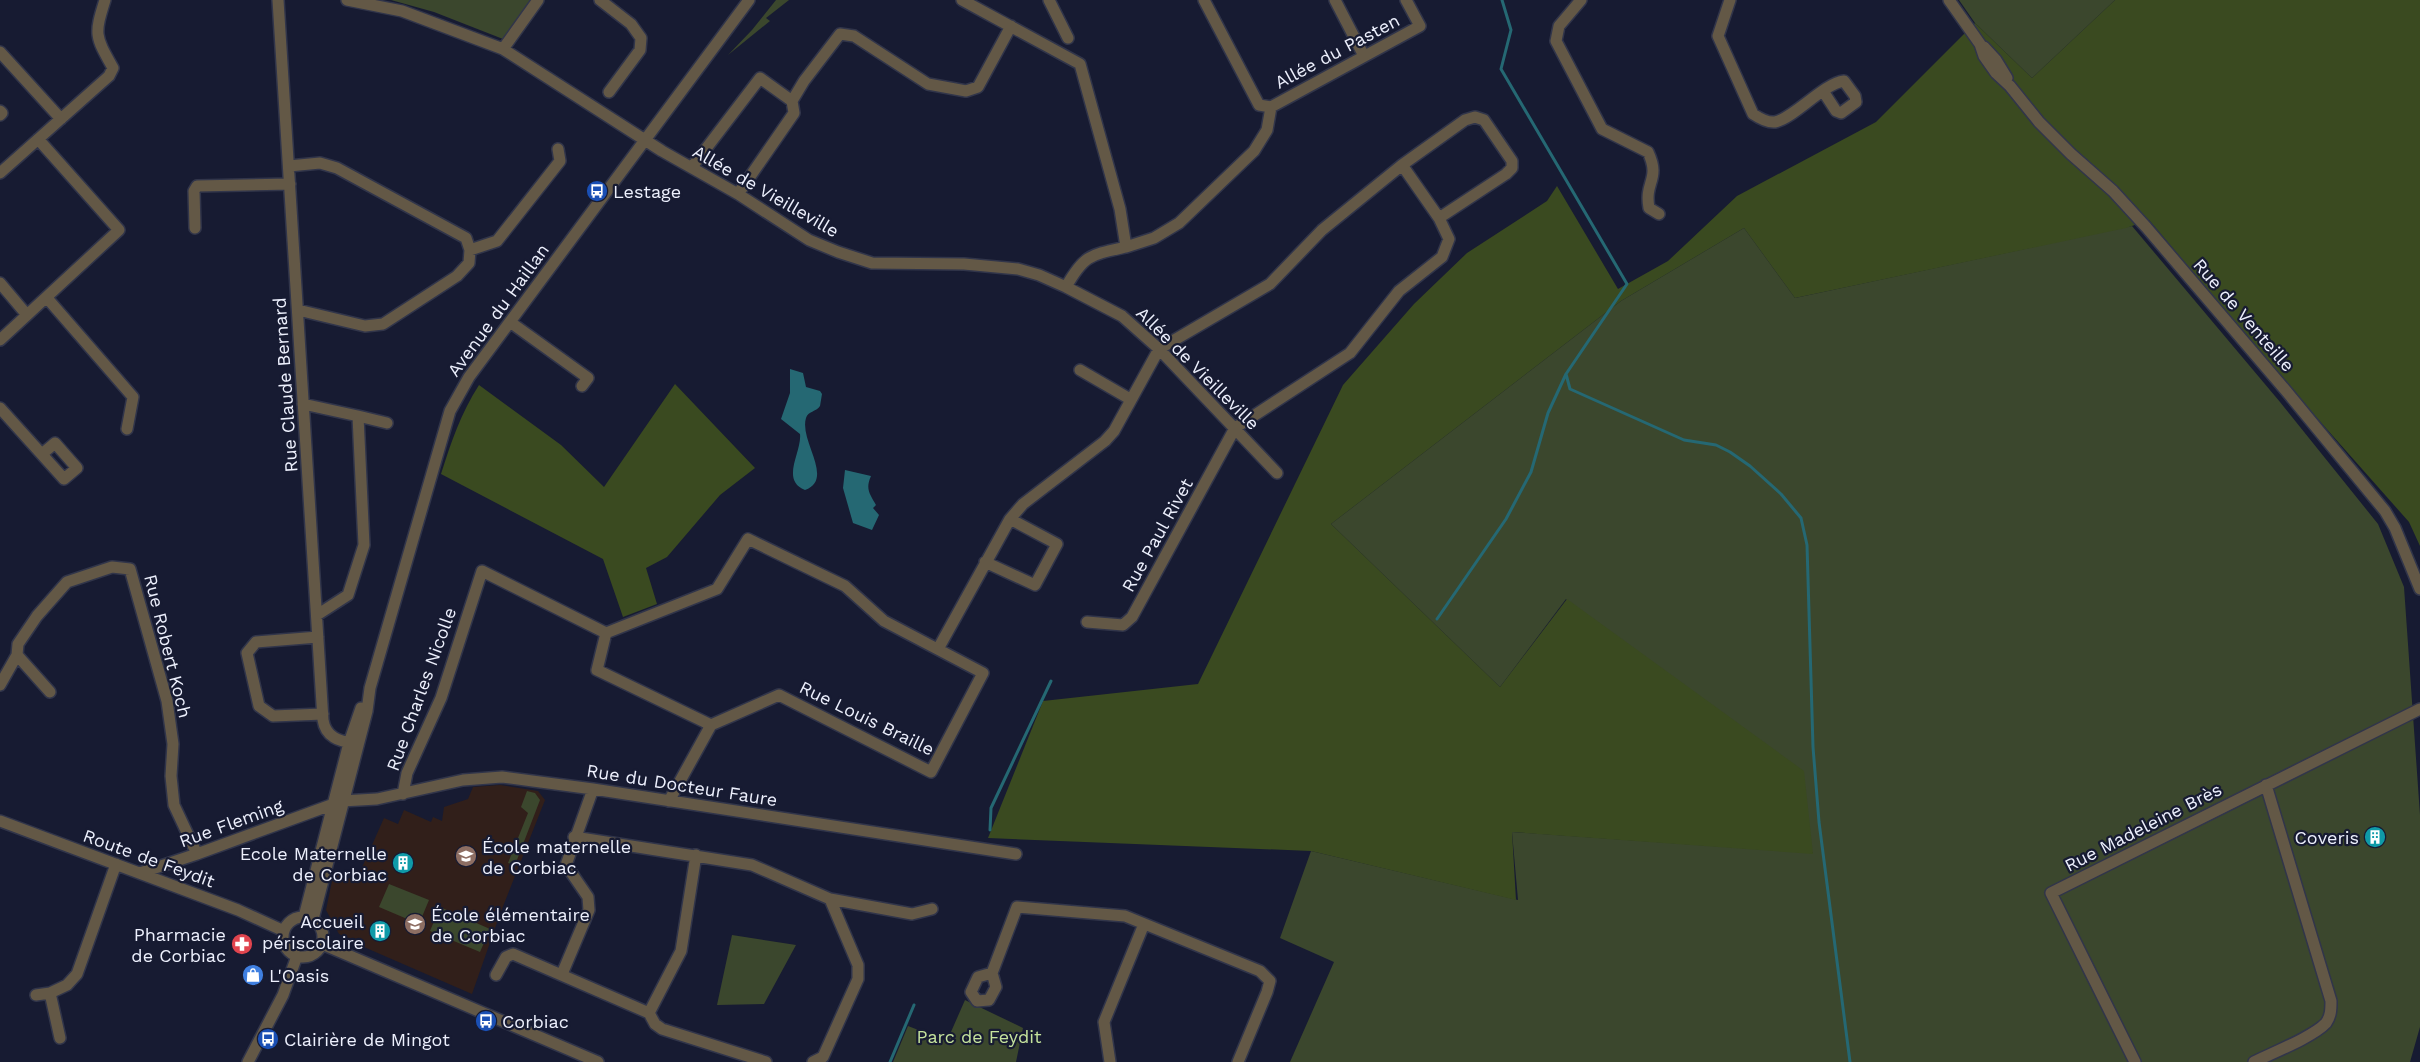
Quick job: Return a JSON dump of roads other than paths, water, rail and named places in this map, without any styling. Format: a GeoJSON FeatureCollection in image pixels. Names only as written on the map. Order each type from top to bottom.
{"type":"FeatureCollection","features":[{"type":"Feature","properties":{"kind":"street"},"geometry":{"type":"LineString","coordinates":[[0,173],[110,76],[113,68],[98,40],[96,28],[105,0]]}},
{"type":"Feature","properties":{"kind":"street","name":"Rue Claude Bernard"},"geometry":{"type":"LineString","coordinates":[[278,0],[324,725],[329,734],[336,740],[353,744]]}},
{"type":"Feature","properties":{"kind":"street","name":"Allée de Vieilleville"},"geometry":{"type":"LineString","coordinates":[[347,0],[402,11],[503,49],[645,140],[738,194],[809,240],[872,263],[964,264],[1018,269],[1039,275],[1066,287],[1122,316],[1159,349],[1277,473]]}},
{"type":"Feature","properties":{"kind":"street"},"geometry":{"type":"LineString","coordinates":[[503,49],[538,0]]}},
{"type":"Feature","properties":{"kind":"street"},"geometry":{"type":"LineString","coordinates":[[600,0],[631,24],[641,38],[640,50],[609,92]]}},
{"type":"Feature","properties":{"kind":"street","name":"Avenue du Haillan"},"geometry":{"type":"LineString","coordinates":[[308,918],[353,744],[367,711],[370,688],[450,411],[462,388],[510,322],[750,0]]}},
{"type":"Feature","properties":{"kind":"street"},"geometry":{"type":"LineString","coordinates":[[962,0],[1080,64],[1120,209],[1126,247]]}},
{"type":"Feature","properties":{"kind":"street"},"geometry":{"type":"LineString","coordinates":[[1049,0],[1068,38]]}},
{"type":"Feature","properties":{"kind":"street"},"geometry":{"type":"LineString","coordinates":[[1066,287],[1079,264],[1092,256],[1154,238],[1179,223],[1249,156],[1267,130],[1271,106],[1258,105],[1204,0]]}},
{"type":"Feature","properties":{"kind":"street"},"geometry":{"type":"LineString","coordinates":[[1335,0],[1364,56]]}},
{"type":"Feature","properties":{"kind":"street","name":"Allée du Pasten"},"geometry":{"type":"LineString","coordinates":[[1271,106],[1420,26],[1406,0]]}},
{"type":"Feature","properties":{"kind":"street"},"geometry":{"type":"LineString","coordinates":[[1581,0],[1559,26],[1556,41],[1602,129],[1648,152],[1655,174],[1647,196],[1649,208],[1659,214]]}},
{"type":"Feature","properties":{"kind":"street"},"geometry":{"type":"LineString","coordinates":[[1730,0],[1718,36],[1753,114],[1764,120],[1776,122],[1823,91]]}},
{"type":"Feature","properties":{"kind":"street","name":"Rue de Venteille"},"geometry":{"type":"LineString","coordinates":[[1949,0],[1980,44],[1996,60],[2010,86],[2039,122],[2071,154],[2113,191],[2146,227],[2385,512],[2395,528],[2420,589]]}},
{"type":"Feature","properties":{"kind":"street"},"geometry":{"type":"LineString","coordinates":[[738,194],[794,113],[792,102],[804,81],[840,34],[854,36],[928,84],[966,92],[978,87],[1011,26]]}},
{"type":"Feature","properties":{"kind":"street"},"geometry":{"type":"LineString","coordinates":[[0,52],[61,119]]}},
{"type":"Feature","properties":{"kind":"street"},"geometry":{"type":"LineString","coordinates":[[692,167],[760,78],[792,102]]}},
{"type":"Feature","properties":{"kind":"street"},"geometry":{"type":"LineString","coordinates":[[0,111],[2,113],[0,115]]}},
{"type":"Feature","properties":{"kind":"street"},"geometry":{"type":"LineString","coordinates":[[938,649],[1010,519],[1023,504],[1106,441],[1114,431],[1159,349],[1270,284],[1322,230],[1402,165],[1465,120],[1475,117],[1484,120],[1512,161],[1512,168],[1506,174],[1439,218]]}},
{"type":"Feature","properties":{"kind":"street"},"geometry":{"type":"LineString","coordinates":[[0,340],[119,230],[38,139]]}},
{"type":"Feature","properties":{"kind":"street"},"geometry":{"type":"LineString","coordinates":[[470,250],[497,242],[560,161],[558,149]]}},
{"type":"Feature","properties":{"kind":"street"},"geometry":{"type":"LineString","coordinates":[[288,166],[320,163],[337,168],[466,238],[470,250],[469,264],[457,276],[383,324],[365,326],[298,310]]}},
{"type":"Feature","properties":{"kind":"street"},"geometry":{"type":"LineString","coordinates":[[1235,428],[1350,353],[1399,291],[1442,257],[1449,239],[1439,218],[1402,165]]}},
{"type":"Feature","properties":{"kind":"street"},"geometry":{"type":"LineString","coordinates":[[195,228],[194,191],[198,186],[290,184]]}},
{"type":"Feature","properties":{"kind":"street"},"geometry":{"type":"LineString","coordinates":[[0,283],[27,315]]}},
{"type":"Feature","properties":{"kind":"street"},"geometry":{"type":"LineString","coordinates":[[47,298],[133,396],[128,429]]}},
{"type":"Feature","properties":{"kind":"street"},"geometry":{"type":"LineString","coordinates":[[510,322],[588,378],[582,386]]}},
{"type":"Feature","properties":{"kind":"street"},"geometry":{"type":"LineString","coordinates":[[1080,370],[1130,399]]}},
{"type":"Feature","properties":{"kind":"street"},"geometry":{"type":"LineString","coordinates":[[304,404],[387,423]]}},
{"type":"Feature","properties":{"kind":"street"},"geometry":{"type":"LineString","coordinates":[[0,408],[42,454]]}},
{"type":"Feature","properties":{"kind":"street"},"geometry":{"type":"LineString","coordinates":[[317,615],[348,595],[364,545],[358,416]]}},
{"type":"Feature","properties":{"kind":"street","name":"Rue Paul Rivet"},"geometry":{"type":"LineString","coordinates":[[1087,622],[1123,625],[1132,616],[1235,428]]}},
{"type":"Feature","properties":{"kind":"street"},"geometry":{"type":"LineString","coordinates":[[985,562],[1036,585],[1057,544],[1010,519]]}},
{"type":"Feature","properties":{"kind":"street","name":"Rue Louis Braille"},"geometry":{"type":"LineString","coordinates":[[606,633],[717,589],[748,539],[845,586],[884,621],[983,673],[931,772],[778,695],[711,725]]}},
{"type":"Feature","properties":{"kind":"street","name":"Rue Robert Koch"},"geometry":{"type":"LineString","coordinates":[[0,685],[17,655],[18,644],[37,616],[66,582],[112,567],[130,569],[167,701],[173,744],[171,776],[174,805],[197,854]]}},
{"type":"Feature","properties":{"kind":"street","name":"Rue Charles Nicolle"},"geometry":{"type":"LineString","coordinates":[[402,794],[408,773],[441,698],[482,571],[606,633]]}},
{"type":"Feature","properties":{"kind":"street"},"geometry":{"type":"LineString","coordinates":[[606,633],[597,670],[711,725],[669,800]]}},
{"type":"Feature","properties":{"kind":"street"},"geometry":{"type":"LineString","coordinates":[[318,637],[256,642],[247,653],[259,706],[273,716],[323,714]]}},
{"type":"Feature","properties":{"kind":"street"},"geometry":{"type":"LineString","coordinates":[[17,655],[50,692]]}},
{"type":"Feature","properties":{"kind":"street","name":"Rue Madeleine Brès"},"geometry":{"type":"LineString","coordinates":[[2136,1062],[2050,893],[2420,709]]}},
{"type":"Feature","properties":{"kind":"street","name":"Rue du Docteur Faure"},"geometry":{"type":"LineString","coordinates":[[338,802],[377,799],[463,780],[502,777],[669,800],[1016,854]]}},
{"type":"Feature","properties":{"kind":"street"},"geometry":{"type":"LineString","coordinates":[[2254,1062],[2318,1030],[2327,1022],[2331,1007],[2331,1001],[2266,786]]}},
{"type":"Feature","properties":{"kind":"street"},"geometry":{"type":"LineString","coordinates":[[562,974],[589,910],[588,897],[566,865],[574,837],[593,789]]}},
{"type":"Feature","properties":{"kind":"street","name":"Rue Fleming"},"geometry":{"type":"LineString","coordinates":[[140,873],[338,802]]}},
{"type":"Feature","properties":{"kind":"street","name":"Route de Feydit"},"geometry":{"type":"LineString","coordinates":[[0,821],[238,910],[284,931]]}},
{"type":"Feature","properties":{"kind":"street"},"geometry":{"type":"LineString","coordinates":[[574,837],[752,864],[830,899],[912,914],[932,909]]}},
{"type":"Feature","properties":{"kind":"street"},"geometry":{"type":"LineString","coordinates":[[649,1013],[681,951],[696,855]]}},
{"type":"Feature","properties":{"kind":"street"},"geometry":{"type":"LineString","coordinates":[[36,995],[50,993],[67,985],[77,974],[116,864]]}},
{"type":"Feature","properties":{"kind":"street"},"geometry":{"type":"LineString","coordinates":[[813,1062],[823,1057],[858,979],[858,965],[830,899]]}},
{"type":"Feature","properties":{"kind":"street"},"geometry":{"type":"LineString","coordinates":[[992,973],[1017,907],[1125,916],[1260,971],[1270,981],[1238,1062]]}},
{"type":"Feature","properties":{"kind":"street"},"geometry":{"type":"LineString","coordinates":[[295,918],[308,918],[322,930],[322,944],[312,955],[297,956],[286,946],[284,931],[295,918]]}},
{"type":"Feature","properties":{"kind":"street"},"geometry":{"type":"LineString","coordinates":[[1110,1062],[1104,1022],[1144,924]]}},
{"type":"Feature","properties":{"kind":"street"},"geometry":{"type":"LineString","coordinates":[[322,944],[598,1062]]}},
{"type":"Feature","properties":{"kind":"street"},"geometry":{"type":"LineString","coordinates":[[496,975],[506,957],[513,954],[649,1013],[655,1024],[662,1029],[766,1062]]}},
{"type":"Feature","properties":{"kind":"street"},"geometry":{"type":"LineString","coordinates":[[248,1062],[283,995],[297,956]]}},
{"type":"Feature","properties":{"kind":"street"},"geometry":{"type":"LineString","coordinates":[[50,993],[60,1038]]}},
{"type":"Feature","properties":{"kind":"waterway"},"geometry":{"type":"LineString","coordinates":[[1502,0],[1511,30],[1501,69],[1627,284],[1566,374],[1570,389],[1684,440],[1716,445],[1730,452],[1750,466],[1781,494],[1801,518],[1807,545],[1813,747],[1819,822],[1850,1062]]}},
{"type":"Feature","properties":{"kind":"waterway"},"geometry":{"type":"LineString","coordinates":[[1437,619],[1506,519],[1531,472],[1548,413],[1566,374]]}},
{"type":"Feature","properties":{"kind":"waterway"},"geometry":{"type":"LineString","coordinates":[[990,830],[991,808],[1051,681]]}},
{"type":"Feature","properties":{"kind":"waterway"},"geometry":{"type":"LineString","coordinates":[[890,1062],[914,1005]]}},
{"type":"Feature","properties":{"kind":"place","name":"Lestage"},"geometry":{"type":"Point","coordinates":[597,191]}},
{"type":"Feature","properties":{"kind":"place","name":"Coveris"},"geometry":{"type":"Point","coordinates":[2375,837]}},
{"type":"Feature","properties":{"kind":"place","name":"École maternelle de Corbiac"},"geometry":{"type":"Point","coordinates":[466,856]}},
{"type":"Feature","properties":{"kind":"place","name":"Ecole Maternelle de Corbiac"},"geometry":{"type":"Point","coordinates":[403,863]}},
{"type":"Feature","properties":{"kind":"place","name":"École élémentaire de Corbiac"},"geometry":{"type":"Point","coordinates":[415,924]}},
{"type":"Feature","properties":{"kind":"place","name":"Accueil périscolaire"},"geometry":{"type":"Point","coordinates":[380,931]}},
{"type":"Feature","properties":{"kind":"place","name":"Pharmacie de Corbiac"},"geometry":{"type":"Point","coordinates":[242,944]}},
{"type":"Feature","properties":{"kind":"place","name":"L'Oasis"},"geometry":{"type":"Point","coordinates":[253,975]}},
{"type":"Feature","properties":{"kind":"place","name":"Corbiac"},"geometry":{"type":"Point","coordinates":[486,1021]}},
{"type":"Feature","properties":{"kind":"place","name":"Clairière de Mingot"},"geometry":{"type":"Point","coordinates":[268,1039]}},
{"type":"Feature","properties":{"kind":"park label","name":"Parc de Feydit"},"geometry":{"type":"Point","coordinates":[979,1036]}}]}
